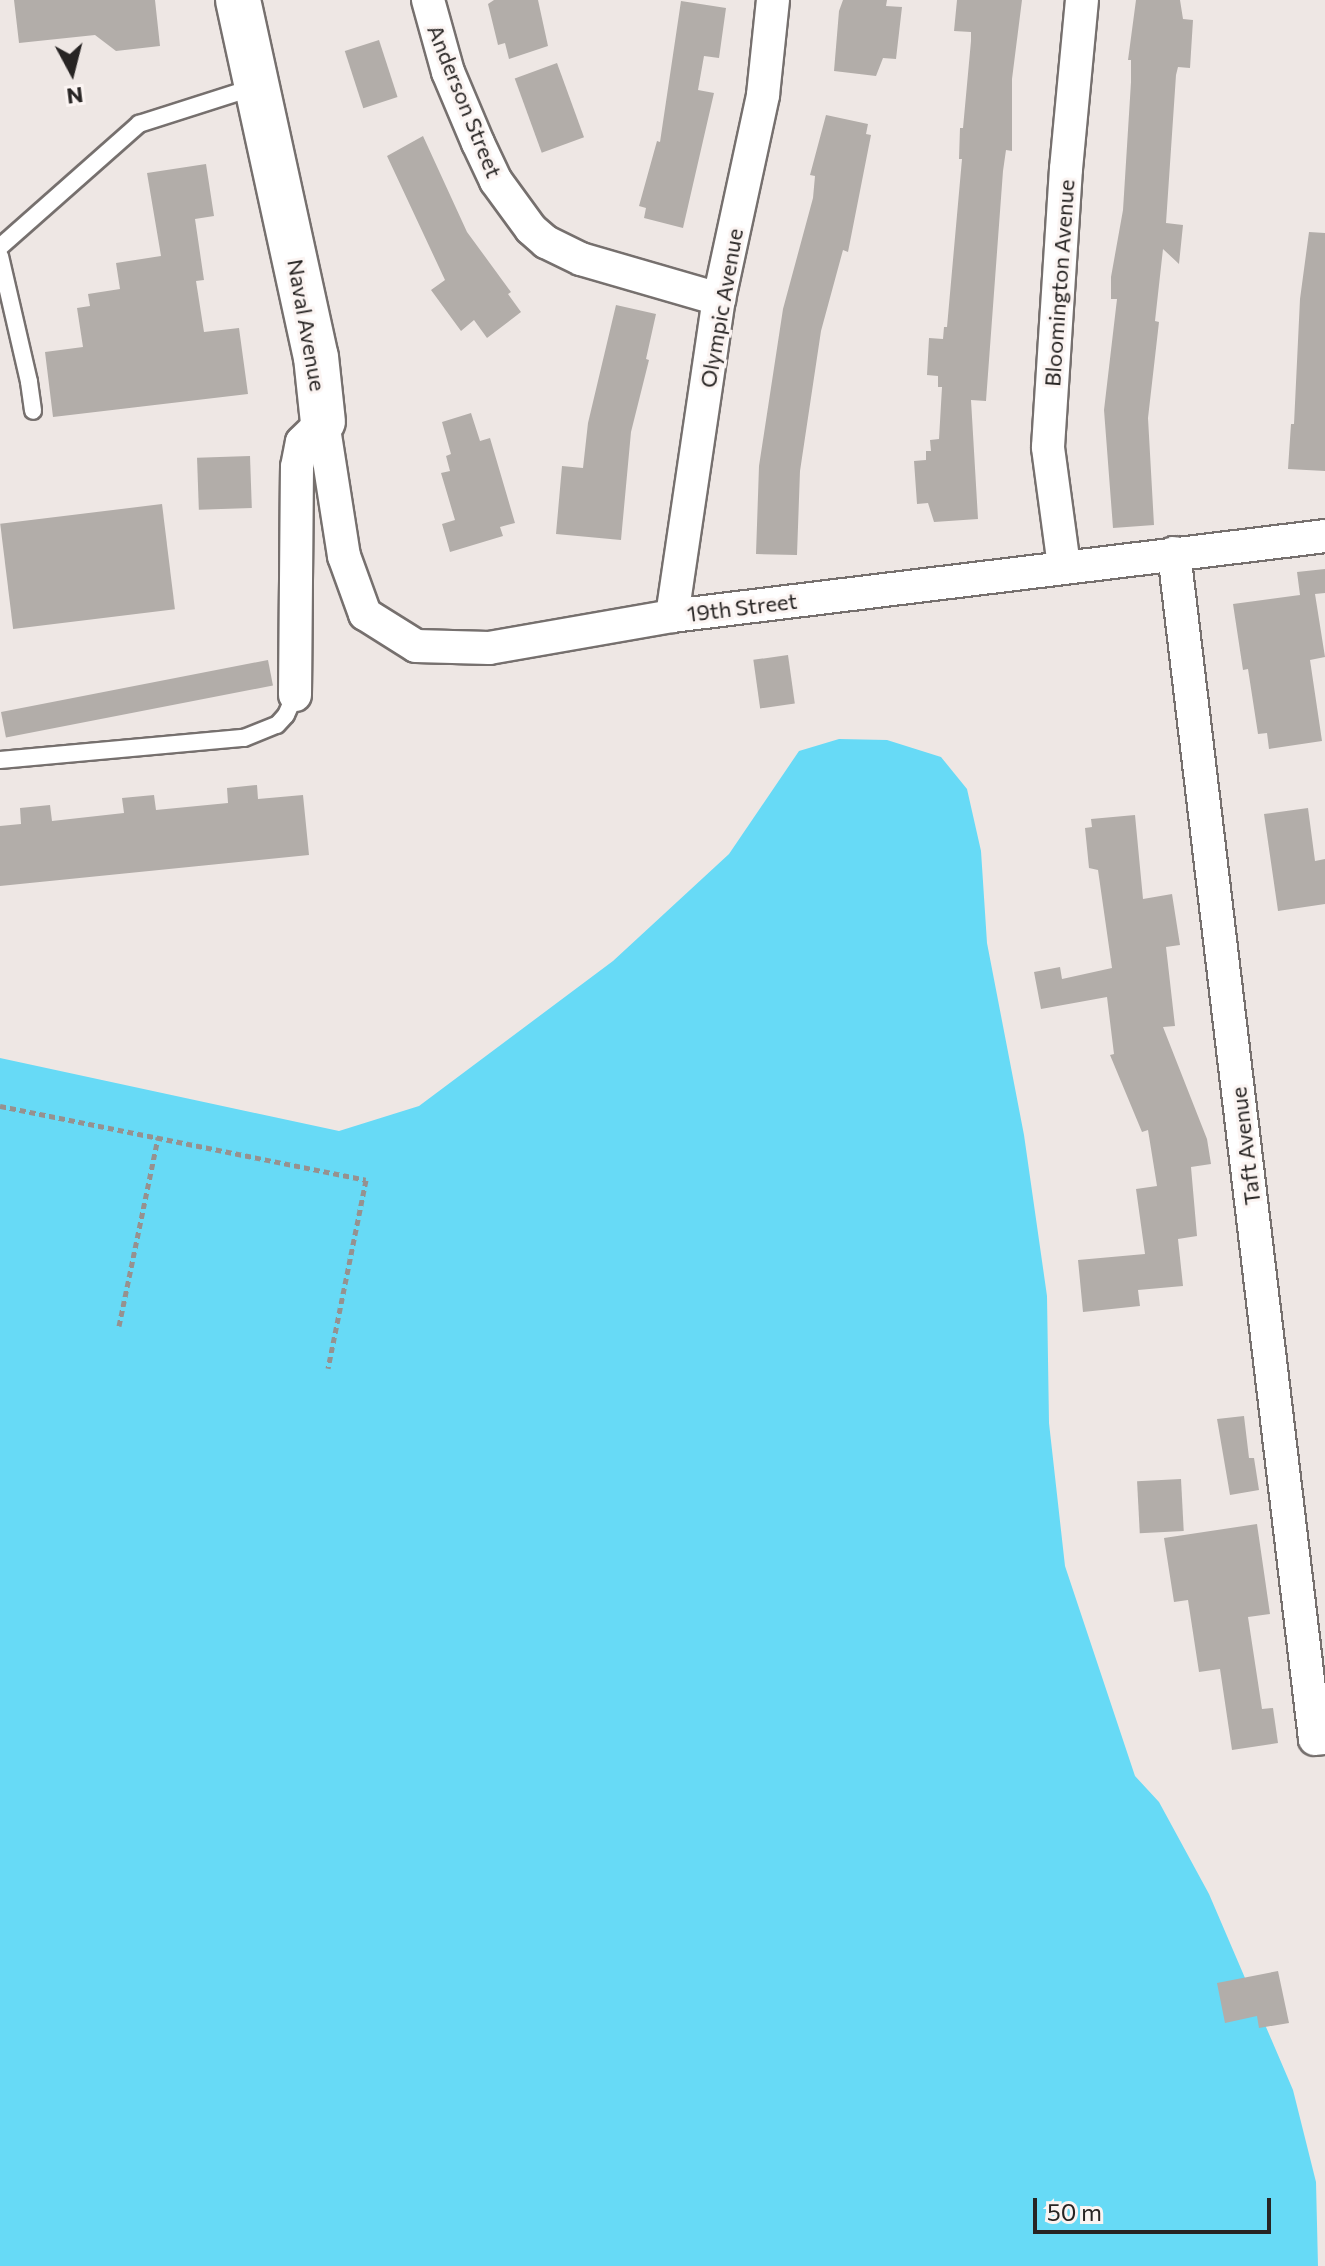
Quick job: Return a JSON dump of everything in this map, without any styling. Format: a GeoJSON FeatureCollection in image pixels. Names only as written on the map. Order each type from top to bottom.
{"type":"FeatureCollection","features":[{"type":"Feature","properties":{"kind":"street","name":"Naval Avenue"},"geometry":{"type":"LineString","coordinates":[[238,0],[316,357],[323,422],[302,442],[297,467],[295,695]]}},
{"type":"Feature","properties":{"kind":"street","name":"Anderson Street"},"geometry":{"type":"LineString","coordinates":[[428,0],[448,72],[478,143],[496,181],[531,229],[546,242],[581,259],[719,299]]}},
{"type":"Feature","properties":{"kind":"street","name":"Olympic Avenue"},"geometry":{"type":"LineString","coordinates":[[672,616],[719,299],[763,95],[773,0]]}},
{"type":"Feature","properties":{"kind":"street","name":"Bloomington Avenue"},"geometry":{"type":"LineString","coordinates":[[1064,566],[1048,447],[1066,169],[1082,0]]}},
{"type":"Feature","properties":{"kind":"street","name":"19th Street"},"geometry":{"type":"LineString","coordinates":[[323,422],[344,556],[365,614],[416,646],[489,648],[672,616],[1325,536]]}},
{"type":"Feature","properties":{"kind":"street","name":"Taft Avenue"},"geometry":{"type":"LineString","coordinates":[[1174,553],[1320,1739]]}},
{"type":"Feature","properties":{"kind":"lane"},"geometry":{"type":"LineString","coordinates":[[0,247],[139,124],[255,87]]}},
{"type":"Feature","properties":{"kind":"lane"},"geometry":{"type":"LineString","coordinates":[[0,256],[33,411]]}},
{"type":"Feature","properties":{"kind":"lane"},"geometry":{"type":"LineString","coordinates":[[0,760],[244,738],[277,725],[286,715],[295,695]]}},
{"type":"Feature","properties":{"kind":"path"},"geometry":{"type":"LineString","coordinates":[[0,1106],[366,1180],[328,1368]]}},
{"type":"Feature","properties":{"kind":"path"},"geometry":{"type":"LineString","coordinates":[[119,1326],[158,1137]]}},
{"type":"Feature","properties":{"kind":"water"},"geometry":{"type":"Polygon","coordinates":[[[839,739],[887,740],[941,757],[967,789],[981,851],[987,943],[1024,1135],[1047,1296],[1049,1423],[1065,1566],[1135,1776],[1159,1802],[1209,1894],[1293,2090],[1316,2182],[1318,2266],[0,2266],[0,1058],[339,1131],[419,1106],[613,961],[729,854],[799,751],[839,739]]]}},
{"type":"Feature","properties":{"kind":"building"},"geometry":{"type":"Polygon","coordinates":[[[14,0],[155,0],[160,46],[116,51],[95,35],[19,43],[14,0]]]}},
{"type":"Feature","properties":{"kind":"building"},"geometry":{"type":"Polygon","coordinates":[[[494,0],[538,0],[548,46],[509,59],[505,43],[498,45],[488,4],[494,0]]]}},
{"type":"Feature","properties":{"kind":"building"},"geometry":{"type":"Polygon","coordinates":[[[843,0],[887,0],[886,6],[902,7],[896,59],[883,58],[876,76],[834,71],[839,11],[843,0]]]}},
{"type":"Feature","properties":{"kind":"building"},"geometry":{"type":"Polygon","coordinates":[[[957,0],[1022,0],[1012,79],[1012,151],[1006,150],[1003,171],[986,401],[971,400],[978,519],[934,522],[928,503],[917,504],[914,461],[926,460],[926,451],[931,451],[930,440],[939,439],[942,387],[938,387],[938,376],[927,375],[929,338],[943,339],[944,327],[947,327],[962,159],[959,159],[960,128],[963,128],[971,41],[971,32],[954,31],[957,0]]]}},
{"type":"Feature","properties":{"kind":"building"},"geometry":{"type":"Polygon","coordinates":[[[1136,0],[1180,0],[1183,19],[1193,20],[1190,68],[1178,67],[1176,75],[1166,223],[1183,225],[1179,264],[1163,249],[1155,321],[1159,322],[1148,418],[1154,525],[1113,528],[1104,410],[1117,299],[1111,299],[1111,277],[1123,210],[1131,82],[1131,60],[1128,60],[1136,0]]]}},
{"type":"Feature","properties":{"kind":"building"},"geometry":{"type":"Polygon","coordinates":[[[681,1],[726,8],[719,58],[704,56],[698,90],[714,93],[683,228],[644,218],[646,208],[639,206],[657,141],[660,142],[681,1]]]}},
{"type":"Feature","properties":{"kind":"building"},"geometry":{"type":"Polygon","coordinates":[[[379,40],[398,97],[363,108],[345,51],[379,40]]]}},
{"type":"Feature","properties":{"kind":"building"},"geometry":{"type":"Polygon","coordinates":[[[557,63],[584,137],[542,153],[515,78],[557,63]]]}},
{"type":"Feature","properties":{"kind":"building"},"geometry":{"type":"Polygon","coordinates":[[[826,115],[868,124],[866,134],[871,135],[848,252],[843,250],[821,331],[800,471],[797,555],[756,554],[759,466],[783,309],[813,198],[815,176],[810,175],[826,115]]]}},
{"type":"Feature","properties":{"kind":"building"},"geometry":{"type":"Polygon","coordinates":[[[423,136],[467,232],[511,292],[508,294],[521,312],[487,338],[474,320],[461,331],[431,290],[445,280],[387,156],[423,136]]]}},
{"type":"Feature","properties":{"kind":"building"},"geometry":{"type":"Polygon","coordinates":[[[206,164],[214,216],[195,219],[204,280],[196,281],[204,332],[239,328],[248,394],[53,417],[45,352],[83,347],[77,308],[90,306],[88,294],[120,289],[116,263],[161,256],[147,173],[206,164]]]}},
{"type":"Feature","properties":{"kind":"building"},"geometry":{"type":"Polygon","coordinates":[[[1309,232],[1325,233],[1325,471],[1288,469],[1291,424],[1294,424],[1300,299],[1309,232]]]}},
{"type":"Feature","properties":{"kind":"building"},"geometry":{"type":"Polygon","coordinates":[[[616,305],[656,314],[646,359],[649,360],[631,432],[621,540],[556,534],[562,466],[583,468],[588,423],[616,305]]]}},
{"type":"Feature","properties":{"kind":"building"},"geometry":{"type":"Polygon","coordinates":[[[471,413],[480,441],[490,438],[515,523],[500,527],[503,536],[450,552],[442,524],[455,520],[441,473],[450,471],[446,456],[451,454],[442,422],[471,413]]]}},
{"type":"Feature","properties":{"kind":"building"},"geometry":{"type":"Polygon","coordinates":[[[250,456],[252,508],[199,510],[197,458],[250,456]]]}},
{"type":"Feature","properties":{"kind":"building"},"geometry":{"type":"Polygon","coordinates":[[[162,504],[175,609],[13,629],[0,524],[162,504]]]}},
{"type":"Feature","properties":{"kind":"building"},"geometry":{"type":"Polygon","coordinates":[[[1325,569],[1325,593],[1315,594],[1325,657],[1310,660],[1322,741],[1269,749],[1267,733],[1258,734],[1248,669],[1243,670],[1233,604],[1300,595],[1297,572],[1325,569]]]}},
{"type":"Feature","properties":{"kind":"building"},"geometry":{"type":"Polygon","coordinates":[[[788,655],[795,704],[760,708],[753,660],[788,655]]]}},
{"type":"Feature","properties":{"kind":"building"},"geometry":{"type":"Polygon","coordinates":[[[268,660],[273,686],[6,737],[1,712],[268,660]]]}},
{"type":"Feature","properties":{"kind":"building"},"geometry":{"type":"Polygon","coordinates":[[[257,785],[258,799],[303,795],[309,855],[0,886],[0,826],[21,824],[20,808],[50,805],[52,821],[124,813],[122,798],[154,795],[156,810],[228,803],[227,788],[257,785]]]}},
{"type":"Feature","properties":{"kind":"building"},"geometry":{"type":"Polygon","coordinates":[[[1308,808],[1315,861],[1325,859],[1325,904],[1278,911],[1264,814],[1308,808]]]}},
{"type":"Feature","properties":{"kind":"building"},"geometry":{"type":"Polygon","coordinates":[[[1135,815],[1143,899],[1172,894],[1180,945],[1166,947],[1175,1026],[1163,1027],[1207,1139],[1211,1164],[1191,1167],[1197,1236],[1178,1239],[1183,1286],[1138,1290],[1140,1306],[1083,1312],[1078,1260],[1145,1254],[1136,1189],[1157,1186],[1148,1130],[1142,1132],[1110,1055],[1114,1054],[1107,997],[1041,1009],[1034,972],[1060,967],[1062,979],[1112,968],[1098,870],[1089,868],[1085,828],[1092,827],[1091,819],[1135,815]]]}},
{"type":"Feature","properties":{"kind":"building"},"geometry":{"type":"Polygon","coordinates":[[[1244,1416],[1249,1458],[1254,1458],[1259,1490],[1230,1495],[1217,1419],[1244,1416]]]}},
{"type":"Feature","properties":{"kind":"building"},"geometry":{"type":"Polygon","coordinates":[[[1181,1479],[1184,1531],[1140,1533],[1137,1481],[1181,1479]]]}},
{"type":"Feature","properties":{"kind":"building"},"geometry":{"type":"Polygon","coordinates":[[[1257,1524],[1270,1614],[1248,1617],[1262,1709],[1273,1708],[1278,1743],[1232,1750],[1220,1669],[1199,1672],[1188,1600],[1174,1602],[1164,1538],[1257,1524]]]}},
{"type":"Feature","properties":{"kind":"building"},"geometry":{"type":"Polygon","coordinates":[[[1278,1971],[1289,2023],[1259,2028],[1257,2016],[1225,2023],[1217,1983],[1278,1971]]]}}]}
